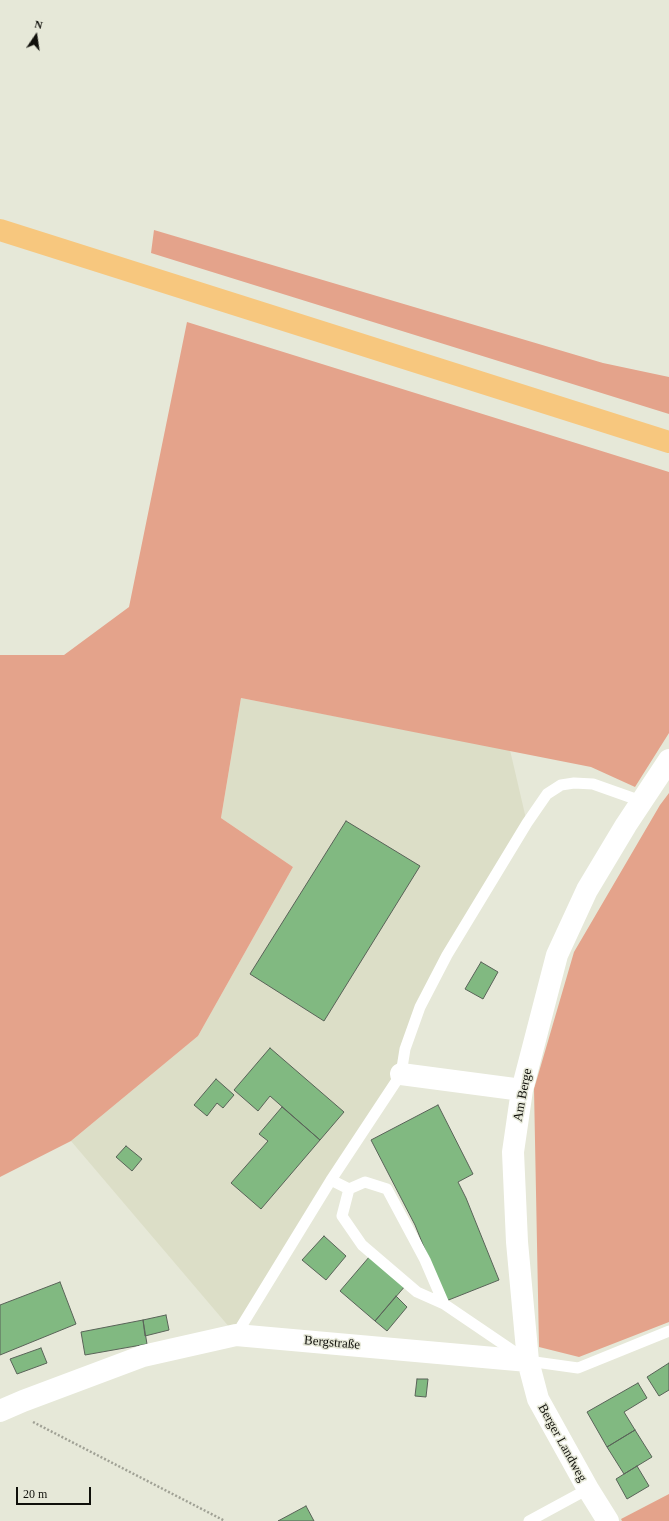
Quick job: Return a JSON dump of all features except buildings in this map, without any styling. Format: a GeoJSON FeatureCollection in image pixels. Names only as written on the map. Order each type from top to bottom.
{"type":"FeatureCollection","features":[{"type":"Feature","properties":{"kind":"highway"},"geometry":{"type":"LineString","coordinates":[[0,230],[669,442]]}},
{"type":"Feature","properties":{"kind":"street","name":"Am Berge"},"geometry":{"type":"LineString","coordinates":[[528,1361],[517,1242],[513,1152],[522,1090],[557,955],[587,890],[641,801],[669,760]]}},
{"type":"Feature","properties":{"kind":"street"},"geometry":{"type":"LineString","coordinates":[[401,1074],[522,1090]]}},
{"type":"Feature","properties":{"kind":"street","name":"Bergstraße"},"geometry":{"type":"LineString","coordinates":[[3,1410],[142,1356],[236,1335],[528,1361]]}},
{"type":"Feature","properties":{"kind":"street","name":"Berger Landweg"},"geometry":{"type":"LineString","coordinates":[[528,1361],[538,1399],[588,1489],[608,1521]]}},
{"type":"Feature","properties":{"kind":"lane"},"geometry":{"type":"LineString","coordinates":[[236,1335],[331,1180],[401,1074],[405,1049],[420,1007],[446,955],[527,823],[547,794],[561,785],[574,783],[593,784],[641,801]]}},
{"type":"Feature","properties":{"kind":"lane"},"geometry":{"type":"LineString","coordinates":[[331,1180],[349,1189]]}},
{"type":"Feature","properties":{"kind":"lane"},"geometry":{"type":"LineString","coordinates":[[349,1189],[365,1182],[388,1189],[424,1260],[444,1304]]}},
{"type":"Feature","properties":{"kind":"lane"},"geometry":{"type":"LineString","coordinates":[[349,1189],[342,1216],[362,1245],[417,1292],[444,1304],[528,1361]]}},
{"type":"Feature","properties":{"kind":"lane","name":"Bergstraße"},"geometry":{"type":"LineString","coordinates":[[528,1361],[578,1368],[669,1331]]}},
{"type":"Feature","properties":{"kind":"lane"},"geometry":{"type":"LineString","coordinates":[[529,1521],[588,1489]]}},
{"type":"Feature","properties":{"kind":"path"},"geometry":{"type":"LineString","coordinates":[[3,1410],[225,1521]]}},
{"type":"Feature","properties":{"kind":"shaded area"},"geometry":{"type":"Polygon","coordinates":[[[154,230],[603,363],[669,377],[669,414],[151,253],[154,230]]]}},
{"type":"Feature","properties":{"kind":"shaded area"},"geometry":{"type":"Polygon","coordinates":[[[187,322],[669,472],[669,733],[635,787],[591,767],[241,698],[221,818],[293,867],[198,1036],[71,1141],[0,1177],[0,655],[64,655],[129,607],[187,322]]]}},
{"type":"Feature","properties":{"kind":"shaded area"},"geometry":{"type":"Polygon","coordinates":[[[241,698],[510,750],[527,823],[420,1007],[401,1074],[236,1335],[71,1141],[198,1036],[293,867],[221,818],[241,698]]]}},
{"type":"Feature","properties":{"kind":"shaded area"},"geometry":{"type":"Polygon","coordinates":[[[669,793],[669,1322],[579,1357],[539,1347],[534,1089],[574,952],[660,805],[669,793]]]}},
{"type":"Feature","properties":{"kind":"shaded area"},"geometry":{"type":"Polygon","coordinates":[[[669,1494],[669,1521],[622,1521],[621,1519],[669,1494]]]}}]}
